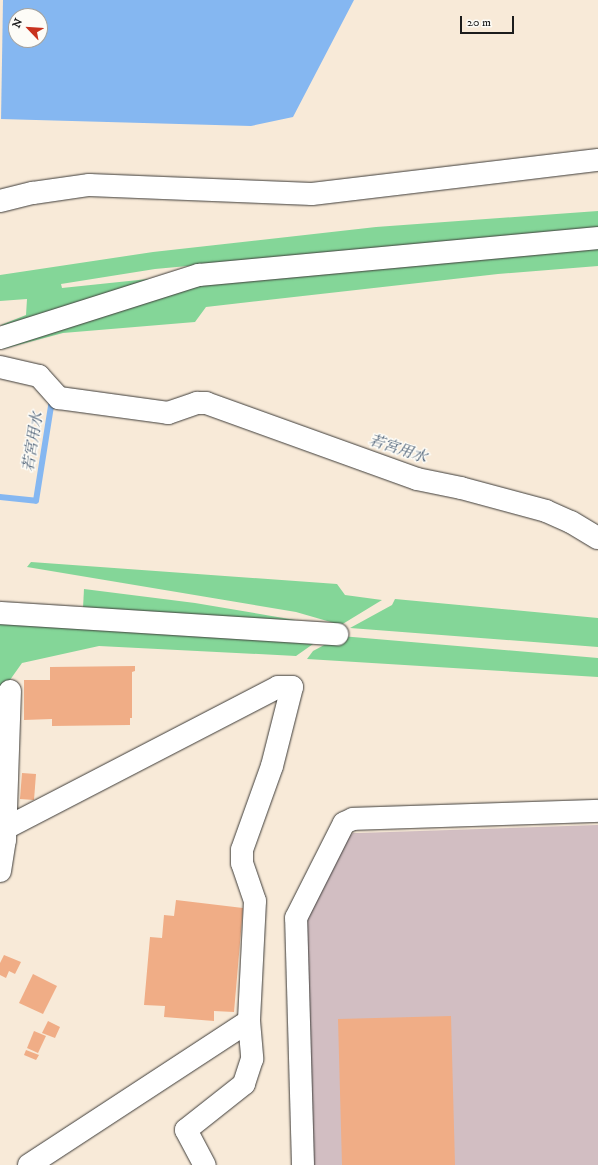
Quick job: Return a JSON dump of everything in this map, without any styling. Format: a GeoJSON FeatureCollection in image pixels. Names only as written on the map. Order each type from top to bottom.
{"type":"FeatureCollection","features":[{"type":"Feature","properties":{"kind":"street"},"geometry":{"type":"LineString","coordinates":[[0,201],[33,193],[89,185],[312,194],[598,160]]}},
{"type":"Feature","properties":{"kind":"street"},"geometry":{"type":"LineString","coordinates":[[0,338],[199,275],[598,238]]}},
{"type":"Feature","properties":{"kind":"street"},"geometry":{"type":"LineString","coordinates":[[0,367],[39,376],[59,398],[168,413],[197,403],[206,403],[417,479],[461,488],[546,511],[571,522],[598,538]]}},
{"type":"Feature","properties":{"kind":"street"},"geometry":{"type":"LineString","coordinates":[[0,613],[337,634]]}},
{"type":"Feature","properties":{"kind":"street"},"geometry":{"type":"LineString","coordinates":[[6,828],[278,687],[292,687],[272,766],[242,850],[242,863],[256,902],[249,1021],[252,1059],[244,1084],[186,1130],[205,1165]]}},
{"type":"Feature","properties":{"kind":"street"},"geometry":{"type":"LineString","coordinates":[[0,872],[6,828],[4,728],[10,691]]}},
{"type":"Feature","properties":{"kind":"street"},"geometry":{"type":"LineString","coordinates":[[303,1165],[296,918],[344,823],[353,819],[598,811]]}},
{"type":"Feature","properties":{"kind":"street"},"geometry":{"type":"LineString","coordinates":[[30,1165],[249,1021]]}},
{"type":"Feature","properties":{"kind":"shaded area"},"geometry":{"type":"Polygon","coordinates":[[[598,825],[598,1165],[313,1165],[305,919],[344,841],[353,833],[598,825]]]}},
{"type":"Feature","properties":{"kind":"green space"},"geometry":{"type":"Polygon","coordinates":[[[598,211],[598,228],[155,269],[61,284],[62,288],[148,279],[168,281],[11,329],[1,325],[26,315],[27,299],[0,301],[0,275],[153,252],[376,227],[598,211]]]}},
{"type":"Feature","properties":{"kind":"green space"},"geometry":{"type":"Polygon","coordinates":[[[598,245],[598,266],[498,274],[206,307],[195,322],[63,333],[3,349],[1,346],[207,280],[598,245]]]}},
{"type":"Feature","properties":{"kind":"green space"},"geometry":{"type":"Polygon","coordinates":[[[31,562],[337,584],[345,595],[382,600],[341,625],[296,612],[27,567],[31,562]]]}},
{"type":"Feature","properties":{"kind":"green space"},"geometry":{"type":"Polygon","coordinates":[[[84,589],[195,603],[295,620],[293,623],[83,608],[84,589]]]}},
{"type":"Feature","properties":{"kind":"green space"},"geometry":{"type":"Polygon","coordinates":[[[395,599],[598,618],[598,647],[350,628],[392,605],[395,599]]]}},
{"type":"Feature","properties":{"kind":"green space"},"geometry":{"type":"Polygon","coordinates":[[[0,622],[323,637],[296,656],[99,646],[22,663],[0,694],[0,622]]]}},
{"type":"Feature","properties":{"kind":"green space"},"geometry":{"type":"Polygon","coordinates":[[[341,636],[598,658],[598,677],[307,659],[313,651],[341,636]]]}},
{"type":"Feature","properties":{"kind":"water"},"geometry":{"type":"Polygon","coordinates":[[[0,0],[354,0],[293,117],[251,126],[0,119],[0,0]]]}},
{"type":"Feature","properties":{"kind":"pier"},"geometry":{"type":"Polygon","coordinates":[[[0,0],[3,0],[1,121],[0,121],[0,0]]]}},
{"type":"Feature","properties":{"kind":"building"},"geometry":{"type":"Polygon","coordinates":[[[135,666],[135,671],[132,672],[132,718],[130,718],[130,725],[52,726],[52,719],[24,720],[24,680],[50,680],[50,667],[135,666]]]}},
{"type":"Feature","properties":{"kind":"building"},"geometry":{"type":"Polygon","coordinates":[[[22,773],[36,774],[34,800],[20,799],[22,773]]]}},
{"type":"Feature","properties":{"kind":"building"},"geometry":{"type":"Polygon","coordinates":[[[176,900],[243,908],[234,1012],[214,1011],[214,1021],[164,1017],[165,1006],[144,1005],[150,937],[162,938],[164,915],[174,916],[176,900]]]}},
{"type":"Feature","properties":{"kind":"building"},"geometry":{"type":"Polygon","coordinates":[[[4,955],[21,962],[15,974],[9,971],[6,978],[0,975],[0,963],[4,955]]]}},
{"type":"Feature","properties":{"kind":"building"},"geometry":{"type":"Polygon","coordinates":[[[33,974],[57,986],[43,1014],[19,1003],[33,974]]]}},
{"type":"Feature","properties":{"kind":"building"},"geometry":{"type":"Polygon","coordinates":[[[451,1016],[455,1165],[342,1165],[338,1019],[451,1016]]]}},
{"type":"Feature","properties":{"kind":"building"},"geometry":{"type":"Polygon","coordinates":[[[48,1021],[60,1027],[55,1038],[42,1033],[48,1021]]]}},
{"type":"Feature","properties":{"kind":"building"},"geometry":{"type":"Polygon","coordinates":[[[34,1031],[46,1036],[38,1053],[27,1048],[34,1031]]]}},
{"type":"Feature","properties":{"kind":"building"},"geometry":{"type":"Polygon","coordinates":[[[26,1050],[39,1055],[36,1060],[24,1055],[26,1050]]]}},
{"type":"Feature","properties":{"kind":"waterway","name":"若宮用水"},"geometry":{"type":"LineString","coordinates":[[0,497],[36,501],[51,406],[58,406]]}}]}
